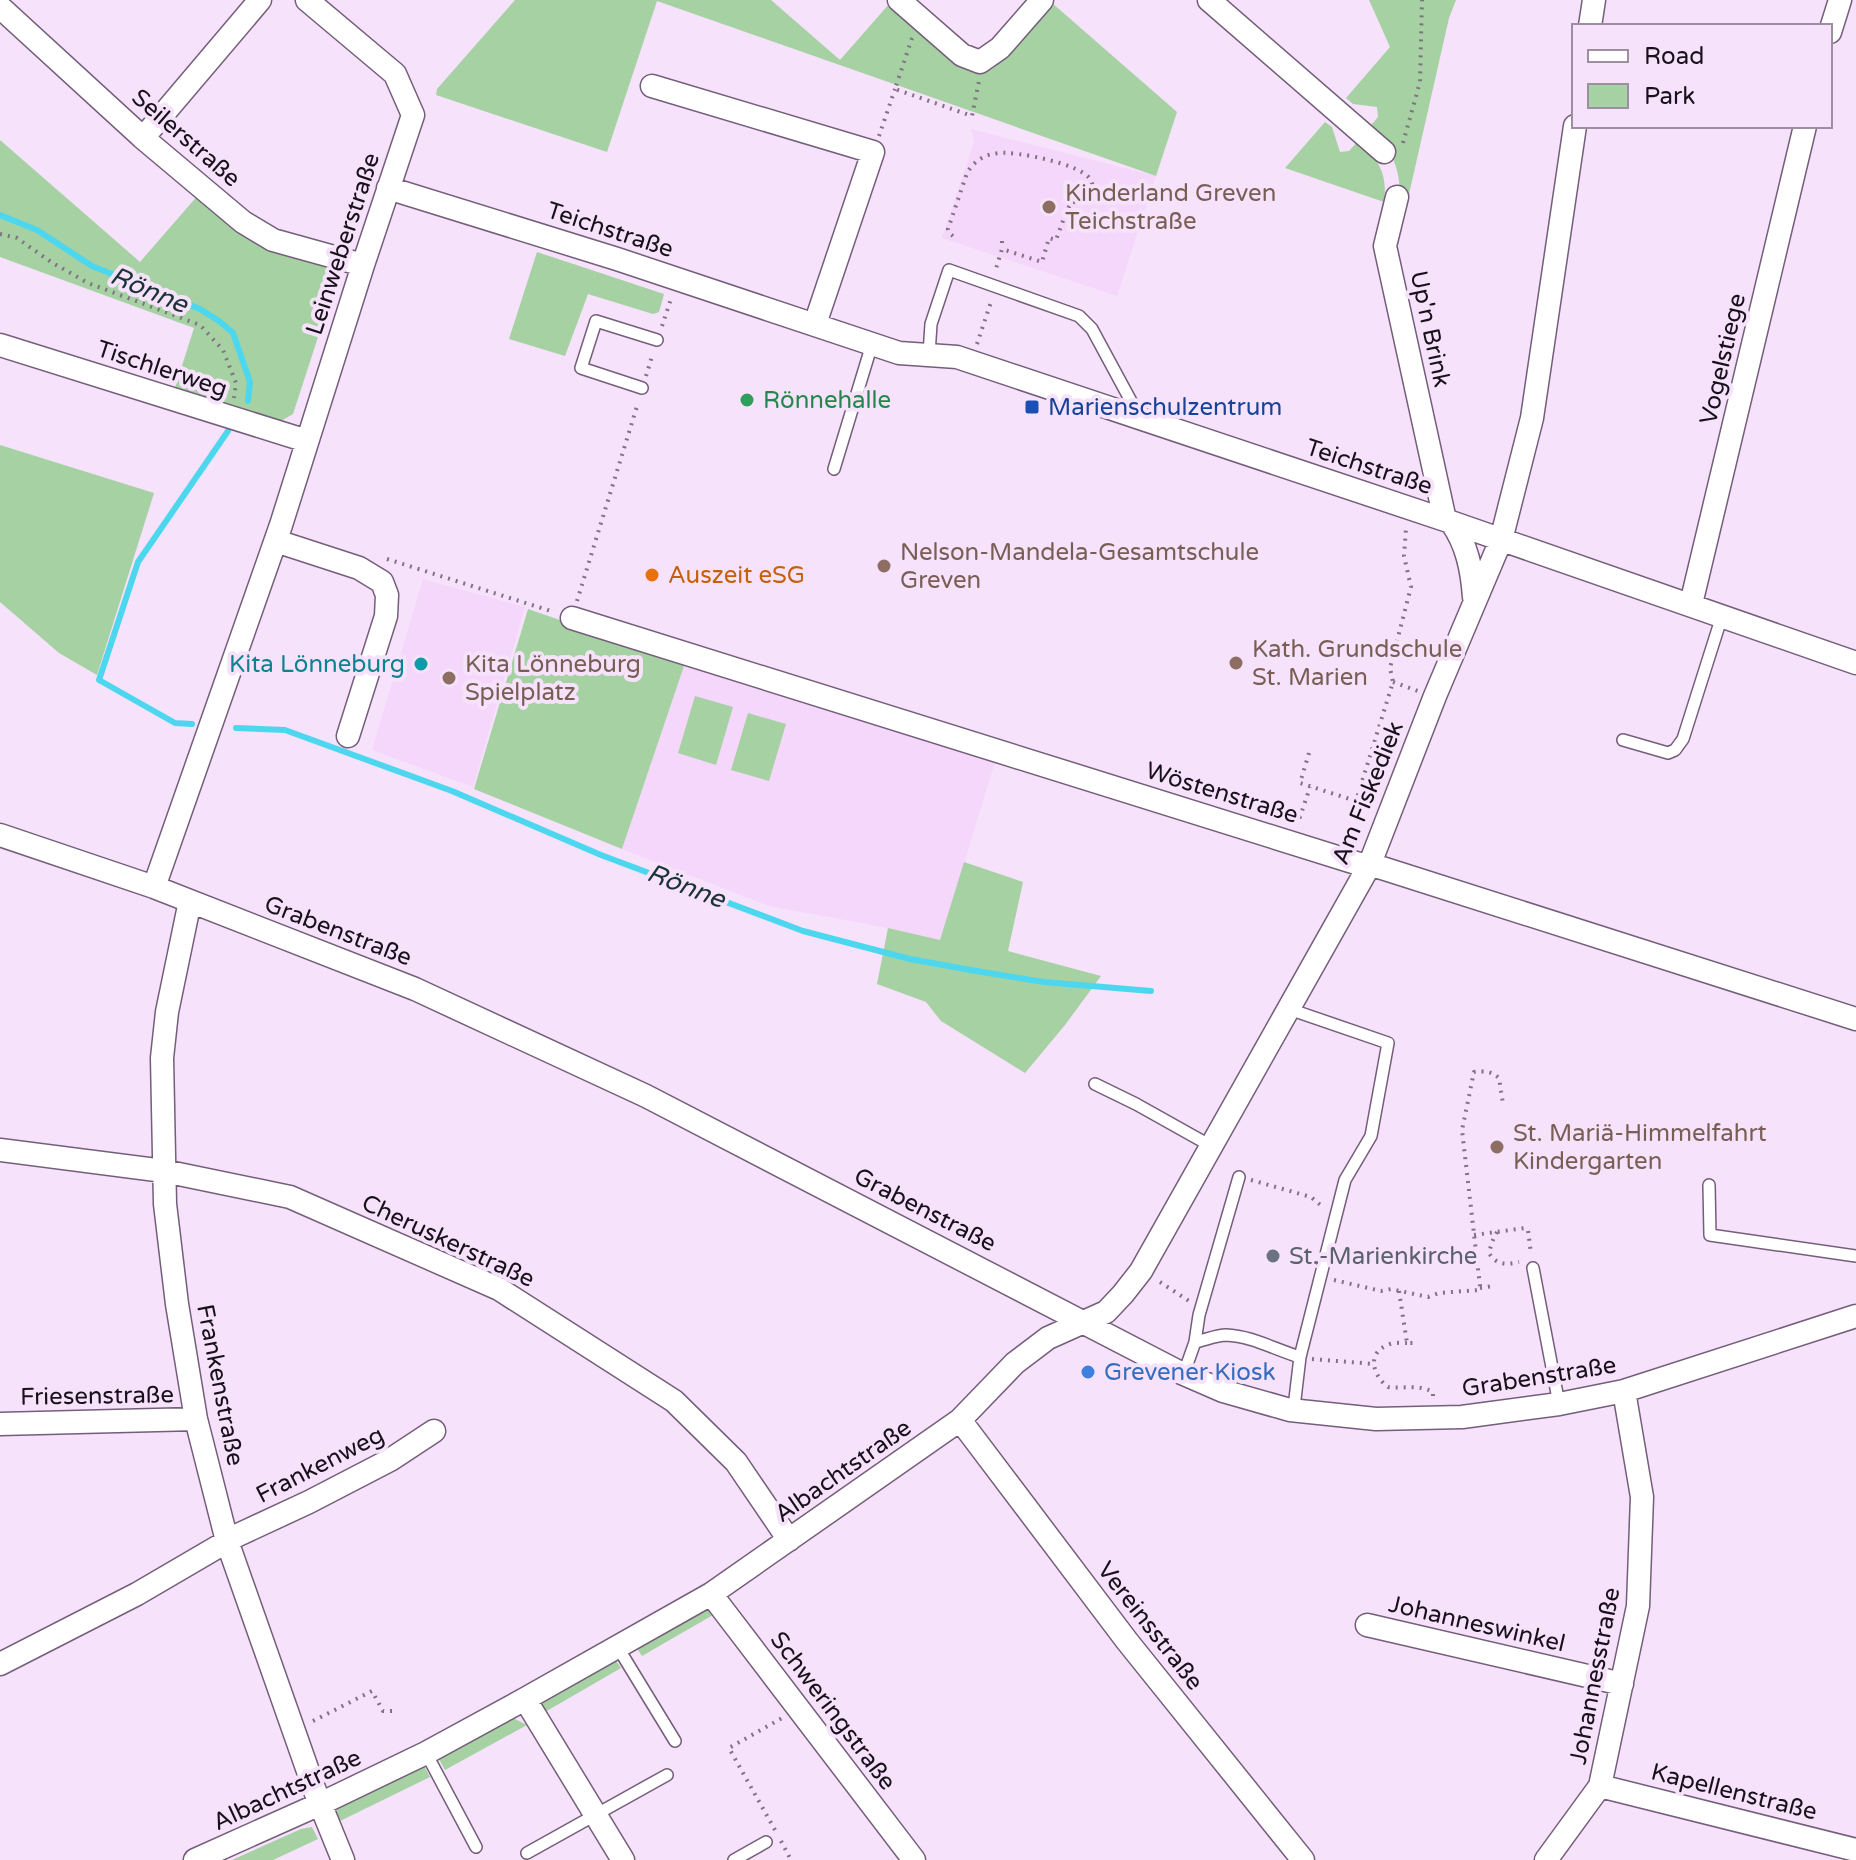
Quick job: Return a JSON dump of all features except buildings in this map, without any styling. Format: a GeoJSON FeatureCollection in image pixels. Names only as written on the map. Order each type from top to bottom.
{"type":"FeatureCollection","features":[{"type":"Feature","properties":{"kind":"street"},"geometry":{"type":"LineString","coordinates":[[143,138],[260,0]]}},
{"type":"Feature","properties":{"kind":"street","name":"Leinweberstraße"},"geometry":{"type":"LineString","coordinates":[[154,887],[276,541],[413,115],[395,74],[307,0]]}},
{"type":"Feature","properties":{"kind":"street"},"geometry":{"type":"LineString","coordinates":[[899,0],[962,55],[980,62],[1000,48],[1042,0]]}},
{"type":"Feature","properties":{"kind":"street"},"geometry":{"type":"LineString","coordinates":[[1209,0],[1393,147]]}},
{"type":"Feature","properties":{"kind":"street"},"geometry":{"type":"LineString","coordinates":[[1590,24],[1594,0]]}},
{"type":"Feature","properties":{"kind":"street"},"geometry":{"type":"LineString","coordinates":[[1832,26],[1840,0]]}},
{"type":"Feature","properties":{"kind":"street","name":"Seilerstraße"},"geometry":{"type":"LineString","coordinates":[[1,3],[143,138],[243,222],[273,240],[363,265]]}},
{"type":"Feature","properties":{"kind":"street"},"geometry":{"type":"LineString","coordinates":[[652,86],[873,152],[815,324]]}},
{"type":"Feature","properties":{"kind":"street","name":"Am Fiskediek"},"geometry":{"type":"LineString","coordinates":[[1086,1322],[1106,1312],[1141,1271],[1369,866],[1435,696],[1501,540],[1532,418],[1575,128]]}},
{"type":"Feature","properties":{"kind":"street","name":"Vogelstiege"},"geometry":{"type":"LineString","coordinates":[[1691,604],[1805,128]]}},
{"type":"Feature","properties":{"kind":"street","name":"Teichstraße"},"geometry":{"type":"LineString","coordinates":[[388,188],[899,353],[949,355],[971,362],[1448,521],[1856,663]]}},
{"type":"Feature","properties":{"kind":"street","name":"Up'n Brink"},"geometry":{"type":"LineString","coordinates":[[1397,197],[1385,246],[1448,521],[1465,549],[1473,575],[1475,602]]}},
{"type":"Feature","properties":{"kind":"street","name":"Tischlerweg"},"geometry":{"type":"LineString","coordinates":[[0,345],[307,441]]}},
{"type":"Feature","properties":{"kind":"street"},"geometry":{"type":"LineString","coordinates":[[276,541],[359,568],[382,582],[387,595],[386,616],[348,736]]}},
{"type":"Feature","properties":{"kind":"street","name":"Wöstenstraße"},"geometry":{"type":"LineString","coordinates":[[572,618],[1382,868],[1856,1019]]}},
{"type":"Feature","properties":{"kind":"street","name":"Grabenstraße"},"geometry":{"type":"LineString","coordinates":[[0,835],[154,887],[415,989],[646,1096],[1184,1373],[1223,1391],[1290,1410],[1376,1419],[1462,1417],[1559,1404],[1624,1391],[1856,1316]]}},
{"type":"Feature","properties":{"kind":"street","name":"Frankenstraße"},"geometry":{"type":"LineString","coordinates":[[190,901],[167,1012],[162,1058],[165,1204],[177,1304],[196,1419],[227,1541],[320,1804],[343,1860]]}},
{"type":"Feature","properties":{"kind":"street","name":"Cheruskerstraße"},"geometry":{"type":"LineString","coordinates":[[0,1150],[164,1171],[290,1197],[499,1289],[674,1401],[736,1462],[789,1540]]}},
{"type":"Feature","properties":{"kind":"street","name":"Albachtstraße"},"geometry":{"type":"LineString","coordinates":[[207,1858],[426,1753],[711,1594],[960,1420],[1015,1363],[1048,1338],[1086,1322]]}},
{"type":"Feature","properties":{"kind":"street","name":"Johannesstraße"},"geometry":{"type":"LineString","coordinates":[[1546,1860],[1600,1786],[1638,1606],[1642,1497],[1624,1391]]}},
{"type":"Feature","properties":{"kind":"street","name":"Friesenstraße"},"geometry":{"type":"LineString","coordinates":[[0,1424],[196,1419]]}},
{"type":"Feature","properties":{"kind":"street","name":"Vereinsstraße"},"geometry":{"type":"LineString","coordinates":[[960,1420],[1127,1641],[1303,1860]]}},
{"type":"Feature","properties":{"kind":"street","name":"Frankenweg"},"geometry":{"type":"LineString","coordinates":[[0,1664],[137,1594],[227,1541],[390,1460],[434,1431]]}},
{"type":"Feature","properties":{"kind":"street","name":"Schweringstraße"},"geometry":{"type":"LineString","coordinates":[[711,1594],[914,1860]]}},
{"type":"Feature","properties":{"kind":"street","name":"Johanneswinkel"},"geometry":{"type":"LineString","coordinates":[[1367,1625],[1622,1684]]}},
{"type":"Feature","properties":{"kind":"street"},"geometry":{"type":"LineString","coordinates":[[525,1699],[623,1860]]}},
{"type":"Feature","properties":{"kind":"street","name":"Kapellenstraße"},"geometry":{"type":"LineString","coordinates":[[1600,1786],[1856,1850]]}},
{"type":"Feature","properties":{"kind":"lane"},"geometry":{"type":"LineString","coordinates":[[929,354],[931,324],[949,270],[1079,316],[1092,329],[1139,417]]}},
{"type":"Feature","properties":{"kind":"lane"},"geometry":{"type":"LineString","coordinates":[[642,388],[581,368],[596,321],[657,340]]}},
{"type":"Feature","properties":{"kind":"lane"},"geometry":{"type":"LineString","coordinates":[[834,469],[872,344]]}},
{"type":"Feature","properties":{"kind":"lane"},"geometry":{"type":"LineString","coordinates":[[1623,740],[1668,753],[1675,750],[1683,739],[1722,615]]}},
{"type":"Feature","properties":{"kind":"lane"},"geometry":{"type":"LineString","coordinates":[[1289,1009],[1388,1043],[1371,1136],[1345,1180],[1319,1277],[1300,1357],[1295,1399],[1290,1410]]}},
{"type":"Feature","properties":{"kind":"lane"},"geometry":{"type":"LineString","coordinates":[[1095,1084],[1211,1146]]}},
{"type":"Feature","properties":{"kind":"lane"},"geometry":{"type":"LineString","coordinates":[[1184,1373],[1239,1177]]}},
{"type":"Feature","properties":{"kind":"lane"},"geometry":{"type":"LineString","coordinates":[[1709,1185],[1710,1235],[1856,1256]]}},
{"type":"Feature","properties":{"kind":"lane"},"geometry":{"type":"LineString","coordinates":[[1532,1263],[1559,1404]]}},
{"type":"Feature","properties":{"kind":"lane"},"geometry":{"type":"LineString","coordinates":[[1195,1342],[1224,1335],[1249,1339],[1300,1357]]}},
{"type":"Feature","properties":{"kind":"lane"},"geometry":{"type":"LineString","coordinates":[[617,1646],[675,1741]]}},
{"type":"Feature","properties":{"kind":"lane"},"geometry":{"type":"LineString","coordinates":[[426,1753],[476,1847]]}},
{"type":"Feature","properties":{"kind":"lane"},"geometry":{"type":"LineString","coordinates":[[527,1853],[667,1775]]}},
{"type":"Feature","properties":{"kind":"lane"},"geometry":{"type":"LineString","coordinates":[[734,1860],[766,1842]]}},
{"type":"Feature","properties":{"kind":"path"},"geometry":{"type":"LineString","coordinates":[[1393,147],[1420,82],[1422,0]]}},
{"type":"Feature","properties":{"kind":"path"},"geometry":{"type":"LineString","coordinates":[[873,152],[920,17]]}},
{"type":"Feature","properties":{"kind":"path"},"geometry":{"type":"LineString","coordinates":[[895,89],[972,116],[980,62]]}},
{"type":"Feature","properties":{"kind":"path"},"geometry":{"type":"LineString","coordinates":[[953,236],[948,229],[967,173],[983,157],[999,153],[1032,155],[1086,174],[1093,187],[1091,196],[1086,202],[1072,202],[1056,240],[1049,238],[1042,262],[1002,249]]}},
{"type":"Feature","properties":{"kind":"path"},"geometry":{"type":"LineString","coordinates":[[0,234],[17,238],[88,283],[200,325],[223,350],[236,383],[233,419]]}},
{"type":"Feature","properties":{"kind":"path"},"geometry":{"type":"LineString","coordinates":[[971,362],[993,295],[990,285],[1002,241]]}},
{"type":"Feature","properties":{"kind":"path"},"geometry":{"type":"LineString","coordinates":[[378,556],[572,618],[677,279]]}},
{"type":"Feature","properties":{"kind":"path"},"geometry":{"type":"LineString","coordinates":[[1309,753],[1300,783],[1356,801],[1393,682],[1390,668],[1411,587],[1404,556],[1404,533],[1410,509]]}},
{"type":"Feature","properties":{"kind":"path"},"geometry":{"type":"LineString","coordinates":[[1284,840],[1293,814],[1300,817],[1310,787]]}},
{"type":"Feature","properties":{"kind":"path"},"geometry":{"type":"LineString","coordinates":[[1480,1288],[1462,1130],[1474,1072],[1494,1073],[1499,1078],[1503,1104]]}},
{"type":"Feature","properties":{"kind":"path"},"geometry":{"type":"LineString","coordinates":[[1239,1177],[1311,1197],[1334,1218]]}},
{"type":"Feature","properties":{"kind":"path"},"geometry":{"type":"LineString","coordinates":[[1474,1235],[1525,1228],[1528,1230],[1532,1263],[1505,1264],[1492,1258],[1489,1253],[1497,1232]]}},
{"type":"Feature","properties":{"kind":"path"},"geometry":{"type":"LineString","coordinates":[[1151,1276],[1201,1308]]}},
{"type":"Feature","properties":{"kind":"path"},"geometry":{"type":"LineString","coordinates":[[1319,1277],[1381,1291],[1391,1289],[1428,1297],[1493,1286]]}},
{"type":"Feature","properties":{"kind":"path"},"geometry":{"type":"LineString","coordinates":[[1399,1291],[1407,1343]]}},
{"type":"Feature","properties":{"kind":"path"},"geometry":{"type":"LineString","coordinates":[[1415,1343],[1389,1344],[1376,1356],[1377,1377],[1388,1387],[1420,1386],[1433,1392],[1433,1405]]}},
{"type":"Feature","properties":{"kind":"path"},"geometry":{"type":"LineString","coordinates":[[1300,1357],[1374,1364]]}},
{"type":"Feature","properties":{"kind":"path"},"geometry":{"type":"LineString","coordinates":[[303,1726],[372,1691],[383,1711],[398,1711]]}},
{"type":"Feature","properties":{"kind":"path"},"geometry":{"type":"LineString","coordinates":[[791,1860],[729,1748],[798,1709]]}},
{"type":"Feature","properties":{"kind":"shaded area","name":"Kinderland Greven Teichstraße"},"geometry":{"type":"Polygon","coordinates":[[[971,129],[1156,176],[1117,296],[942,238],[974,142],[971,129]]]}},
{"type":"Feature","properties":{"kind":"shaded area","name":"Kita Lönneburg Spielplatz"},"geometry":{"type":"Polygon","coordinates":[[[423,579],[525,607],[473,787],[372,750],[423,579]]]}},
{"type":"Feature","properties":{"kind":"shaded area"},"geometry":{"type":"Polygon","coordinates":[[[685,663],[996,759],[940,941],[769,906],[622,849],[685,663]]]}},
{"type":"Feature","properties":{"kind":"green space"},"geometry":{"type":"Polygon","coordinates":[[[515,0],[771,0],[840,60],[890,3],[964,68],[980,73],[996,66],[1052,3],[1177,112],[1156,176],[657,1],[607,152],[436,95],[437,89],[515,0]]]}},
{"type":"Feature","properties":{"kind":"green space"},"geometry":{"type":"Polygon","coordinates":[[[1369,0],[1456,0],[1449,18],[1397,247],[1400,196],[1397,170],[1386,147],[1368,129],[1378,117],[1377,107],[1353,104],[1346,98],[1390,47],[1369,0]]]}},
{"type":"Feature","properties":{"kind":"green space"},"geometry":{"type":"Polygon","coordinates":[[[1325,122],[1332,127],[1340,152],[1349,151],[1359,140],[1371,154],[1383,175],[1384,202],[1285,168],[1325,122]]]}},
{"type":"Feature","properties":{"kind":"green space"},"geometry":{"type":"Polygon","coordinates":[[[0,140],[140,262],[199,194],[319,261],[332,273],[334,288],[293,414],[281,421],[269,421],[174,391],[194,328],[0,257],[0,140]]]}},
{"type":"Feature","properties":{"kind":"green space"},"geometry":{"type":"Polygon","coordinates":[[[537,252],[664,294],[659,312],[653,314],[588,294],[565,356],[509,339],[537,252]]]}},
{"type":"Feature","properties":{"kind":"green space"},"geometry":{"type":"Polygon","coordinates":[[[0,445],[154,493],[97,675],[59,653],[0,602],[0,445]]]}},
{"type":"Feature","properties":{"kind":"green space"},"geometry":{"type":"Polygon","coordinates":[[[528,609],[685,663],[622,849],[474,789],[528,609]]]}},
{"type":"Feature","properties":{"kind":"green space"},"geometry":{"type":"Polygon","coordinates":[[[695,696],[733,707],[716,765],[678,753],[695,696]]]}},
{"type":"Feature","properties":{"kind":"green space"},"geometry":{"type":"Polygon","coordinates":[[[748,713],[786,724],[769,781],[731,770],[748,713]]]}},
{"type":"Feature","properties":{"kind":"green space"},"geometry":{"type":"Polygon","coordinates":[[[964,862],[1023,882],[1008,951],[1101,976],[1025,1073],[941,1021],[926,1002],[877,984],[888,928],[940,940],[964,862]]]}},
{"type":"Feature","properties":{"kind":"green space"},"geometry":{"type":"Polygon","coordinates":[[[708,1605],[713,1615],[642,1656],[636,1647],[708,1605]]]}},
{"type":"Feature","properties":{"kind":"green space"},"geometry":{"type":"Polygon","coordinates":[[[614,1658],[621,1668],[545,1712],[540,1702],[614,1658]]]}},
{"type":"Feature","properties":{"kind":"green space"},"geometry":{"type":"Polygon","coordinates":[[[513,1718],[527,1725],[445,1770],[439,1759],[513,1718]]]}},
{"type":"Feature","properties":{"kind":"green space"},"geometry":{"type":"Polygon","coordinates":[[[424,1766],[430,1777],[340,1821],[334,1810],[424,1766]]]}},
{"type":"Feature","properties":{"kind":"green space"},"geometry":{"type":"Polygon","coordinates":[[[312,1827],[318,1839],[273,1860],[232,1860],[301,1829],[312,1827]]]}},
{"type":"Feature","properties":{"kind":"waterway","name":"Rönne"},"geometry":{"type":"LineString","coordinates":[[0,215],[37,230],[92,266],[200,309],[219,321],[233,333],[250,382],[248,401]]}},
{"type":"Feature","properties":{"kind":"waterway","name":"Rönne"},"geometry":{"type":"LineString","coordinates":[[192,724],[175,723],[99,680],[138,562],[228,431]]}},
{"type":"Feature","properties":{"kind":"waterway","name":"Rönne"},"geometry":{"type":"LineString","coordinates":[[236,728],[285,730],[452,791],[601,855],[803,931],[910,959],[976,971],[1044,982],[1151,991]]}},
{"type":"Feature","properties":{"kind":"place","name":"Kinderland Greven Teichstraße"},"geometry":{"type":"Point","coordinates":[1049,207]}},
{"type":"Feature","properties":{"kind":"place","name":"Rönnehalle"},"geometry":{"type":"Point","coordinates":[747,400]}},
{"type":"Feature","properties":{"kind":"place","name":"Marienschulzentrum"},"geometry":{"type":"Point","coordinates":[1032,407]}},
{"type":"Feature","properties":{"kind":"place","name":"Nelson-Mandela-Gesamtschule Greven"},"geometry":{"type":"Point","coordinates":[884,566]}},
{"type":"Feature","properties":{"kind":"place","name":"Auszeit eSG"},"geometry":{"type":"Point","coordinates":[652,575]}},
{"type":"Feature","properties":{"kind":"place","name":"Kath. Grundschule St. Marien"},"geometry":{"type":"Point","coordinates":[1236,663]}},
{"type":"Feature","properties":{"kind":"place","name":"Kita Lönneburg"},"geometry":{"type":"Point","coordinates":[421,664]}},
{"type":"Feature","properties":{"kind":"place","name":"Kita Lönneburg Spielplatz"},"geometry":{"type":"Point","coordinates":[449,678]}},
{"type":"Feature","properties":{"kind":"place","name":"St. Mariä-Himmelfahrt Kindergarten"},"geometry":{"type":"Point","coordinates":[1497,1147]}},
{"type":"Feature","properties":{"kind":"place","name":"St.-Marienkirche"},"geometry":{"type":"Point","coordinates":[1273,1256]}},
{"type":"Feature","properties":{"kind":"place","name":"Grevener Kiosk"},"geometry":{"type":"Point","coordinates":[1088,1372]}}]}
